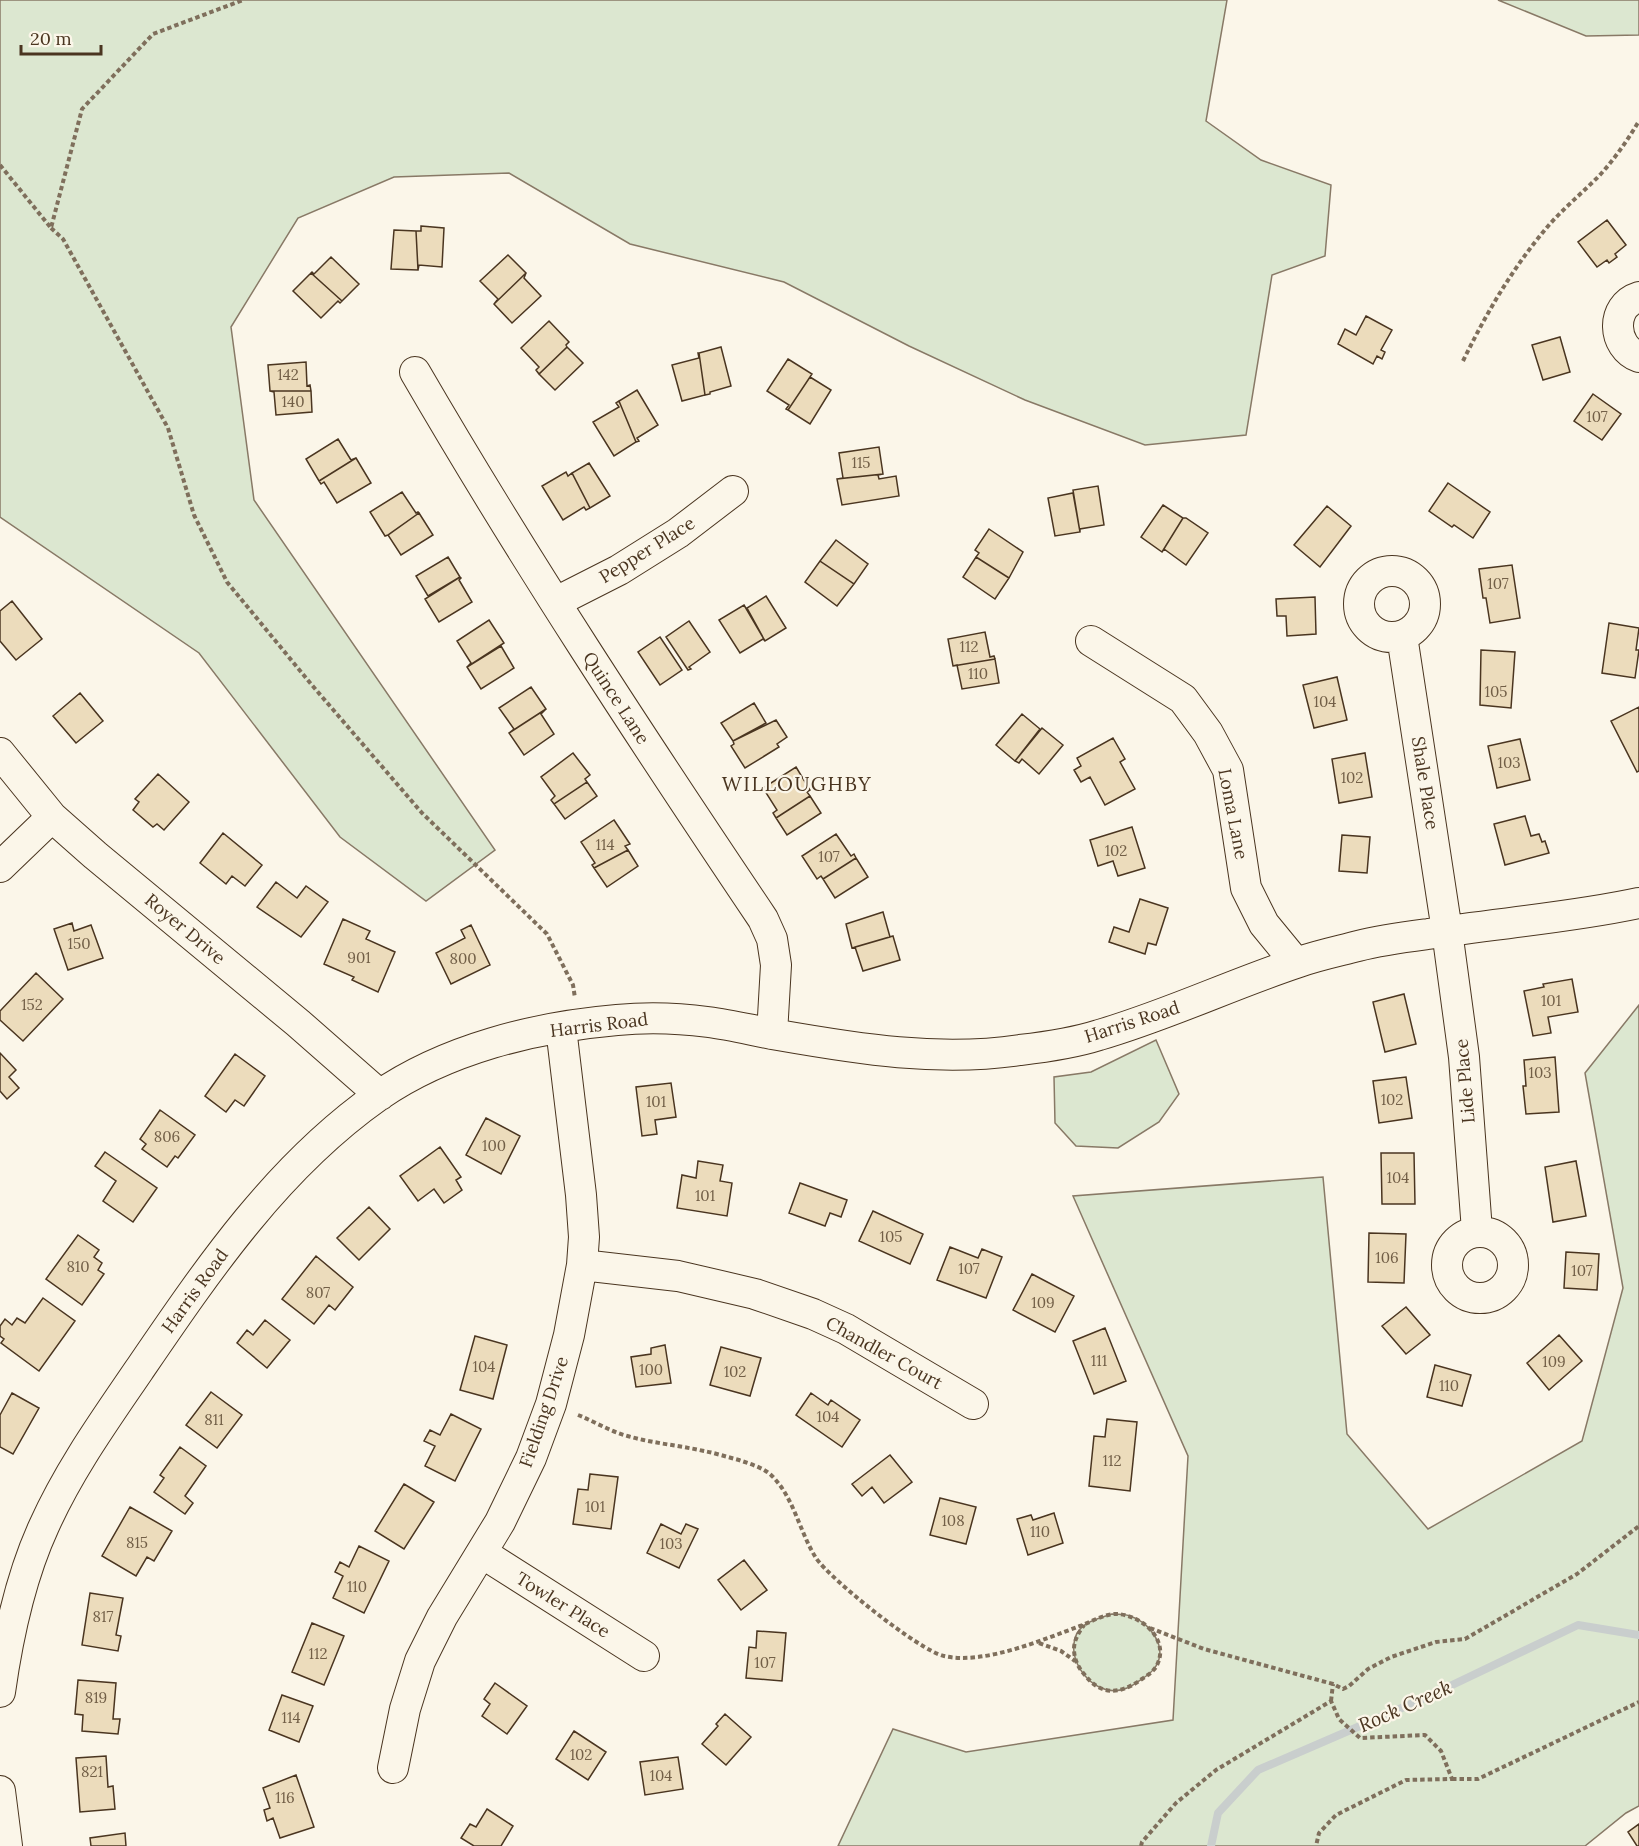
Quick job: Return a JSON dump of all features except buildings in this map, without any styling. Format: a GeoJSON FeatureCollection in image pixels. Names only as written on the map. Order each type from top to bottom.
{"type":"FeatureCollection","features":[{"type":"Feature","properties":{"kind":"street"},"geometry":{"type":"LineString","coordinates":[[1639,297],[1624,308],[1618,320],[1618,333],[1623,345],[1639,357]]}},
{"type":"Feature","properties":{"kind":"street","name":"Quince Lane"},"geometry":{"type":"LineString","coordinates":[[415,372],[454,440],[669,780],[763,919],[772,939],[777,965],[772,1034]]}},
{"type":"Feature","properties":{"kind":"street","name":"Pepper Place"},"geometry":{"type":"LineString","coordinates":[[556,602],[619,570],[678,533],[733,491]]}},
{"type":"Feature","properties":{"kind":"street","name":"Shale Place"},"geometry":{"type":"LineString","coordinates":[[1402,636],[1447,931]]}},
{"type":"Feature","properties":{"kind":"street","name":"Loma Lane"},"geometry":{"type":"LineString","coordinates":[[1090,641],[1182,699],[1208,733],[1228,770],[1246,888],[1264,924],[1296,963]]}},
{"type":"Feature","properties":{"kind":"street","name":"Royer Drive"},"geometry":{"type":"LineString","coordinates":[[0,753],[52,817],[298,1023],[380,1095]]}},
{"type":"Feature","properties":{"kind":"street"},"geometry":{"type":"LineString","coordinates":[[0,867],[52,817]]}},
{"type":"Feature","properties":{"kind":"street","name":"Harris Road"},"geometry":{"type":"LineString","coordinates":[[0,1692],[7,1643],[22,1583],[44,1526],[71,1474],[159,1341],[257,1207],[289,1171],[333,1131],[380,1095],[457,1055],[505,1039],[616,1020],[657,1018],[708,1022],[867,1050],[962,1056],[1019,1050],[1096,1036],[1296,963],[1370,942],[1639,903]]}},
{"type":"Feature","properties":{"kind":"street","name":"Lide Place"},"geometry":{"type":"LineString","coordinates":[[1447,931],[1464,1057],[1477,1231]]}},
{"type":"Feature","properties":{"kind":"street","name":"Fielding Drive"},"geometry":{"type":"LineString","coordinates":[[393,1768],[405,1709],[420,1661],[442,1617],[500,1522],[531,1458],[551,1404],[570,1335],[582,1265],[584,1237],[570,1027]]}},
{"type":"Feature","properties":{"kind":"street","name":"Chandler Court"},"geometry":{"type":"LineString","coordinates":[[582,1265],[678,1276],[755,1294],[813,1314],[846,1329],[973,1404]]}},
{"type":"Feature","properties":{"kind":"street","name":"Towler Place"},"geometry":{"type":"LineString","coordinates":[[482,1553],[644,1656]]}},
{"type":"Feature","properties":{"kind":"street"},"geometry":{"type":"LineString","coordinates":[[0,1791],[7,1846]]}},
{"type":"Feature","properties":{"kind":"path"},"geometry":{"type":"LineString","coordinates":[[51,228],[82,109],[153,34],[243,0]]}},
{"type":"Feature","properties":{"kind":"path"},"geometry":{"type":"LineString","coordinates":[[1463,361],[1487,312],[1516,266],[1551,224],[1600,176],[1624,146],[1639,121]]}},
{"type":"Feature","properties":{"kind":"path"},"geometry":{"type":"LineString","coordinates":[[0,165],[51,228],[63,239],[168,428],[194,515],[227,582],[310,684],[422,813],[548,934],[573,985],[570,1027]]}},
{"type":"Feature","properties":{"kind":"path"},"geometry":{"type":"LineString","coordinates":[[578,1415],[623,1435],[664,1445],[705,1451],[769,1472],[783,1487],[801,1531],[817,1559],[839,1582],[923,1647],[943,1656],[963,1659],[1037,1642],[1112,1614],[1128,1615],[1150,1628],[1204,1649],[1333,1684],[1343,1689],[1368,1669],[1392,1657],[1436,1642],[1465,1639],[1577,1574],[1639,1526]]}},
{"type":"Feature","properties":{"kind":"path"},"geometry":{"type":"LineString","coordinates":[[1076,1661],[1074,1648],[1077,1635],[1084,1625]]}},
{"type":"Feature","properties":{"kind":"path"},"geometry":{"type":"LineString","coordinates":[[1037,1642],[1062,1651],[1076,1661],[1092,1684],[1102,1689],[1116,1691],[1127,1688],[1155,1668],[1160,1658],[1157,1640],[1150,1628]]}},
{"type":"Feature","properties":{"kind":"path"},"geometry":{"type":"LineString","coordinates":[[1333,1684],[1331,1701],[1339,1719],[1360,1738],[1425,1735],[1441,1751],[1452,1779]]}},
{"type":"Feature","properties":{"kind":"path"},"geometry":{"type":"LineString","coordinates":[[1141,1846],[1176,1803],[1216,1770],[1331,1701]]}},
{"type":"Feature","properties":{"kind":"path"},"geometry":{"type":"LineString","coordinates":[[1316,1846],[1319,1833],[1336,1815],[1406,1780],[1478,1779],[1639,1702]]}},
{"type":"Feature","properties":{"kind":"green space"},"geometry":{"type":"Polygon","coordinates":[[[0,0],[1227,0],[1206,121],[1261,160],[1331,185],[1325,256],[1272,275],[1246,435],[1145,445],[1025,400],[909,346],[784,282],[630,244],[509,173],[394,177],[298,218],[231,327],[254,500],[495,850],[426,901],[340,837],[199,653],[0,517],[0,0]]]}},
{"type":"Feature","properties":{"kind":"green space"},"geometry":{"type":"Polygon","coordinates":[[[1498,0],[1639,0],[1639,35],[1586,36],[1498,0]]]}},
{"type":"Feature","properties":{"kind":"green space"},"geometry":{"type":"Polygon","coordinates":[[[1639,1005],[1639,1806],[1626,1813],[1585,1846],[838,1846],[893,1729],[966,1752],[1173,1720],[1188,1456],[1073,1196],[1323,1177],[1347,1434],[1428,1529],[1582,1441],[1623,1288],[1585,1073],[1639,1005]]]}},
{"type":"Feature","properties":{"kind":"green space"},"geometry":{"type":"Polygon","coordinates":[[[1156,1040],[1179,1094],[1159,1122],[1118,1148],[1076,1146],[1055,1123],[1054,1077],[1091,1072],[1156,1040]]]}},
{"type":"Feature","properties":{"kind":"green space"},"geometry":{"type":"Polygon","coordinates":[[[1112,1614],[1128,1615],[1144,1624],[1155,1636],[1160,1651],[1156,1666],[1144,1678],[1130,1687],[1113,1691],[1100,1688],[1089,1680],[1075,1658],[1074,1645],[1077,1633],[1086,1624],[1112,1614]]]}},
{"type":"Feature","properties":{"kind":"waterway","name":"Rock Creek"},"geometry":{"type":"LineString","coordinates":[[1211,1846],[1218,1813],[1258,1770],[1427,1697],[1578,1625],[1639,1635]]}},
{"type":"Feature","properties":{"kind":"district","name":"WILLOUGHBY"},"geometry":{"type":"Point","coordinates":[797,784]}}]}
